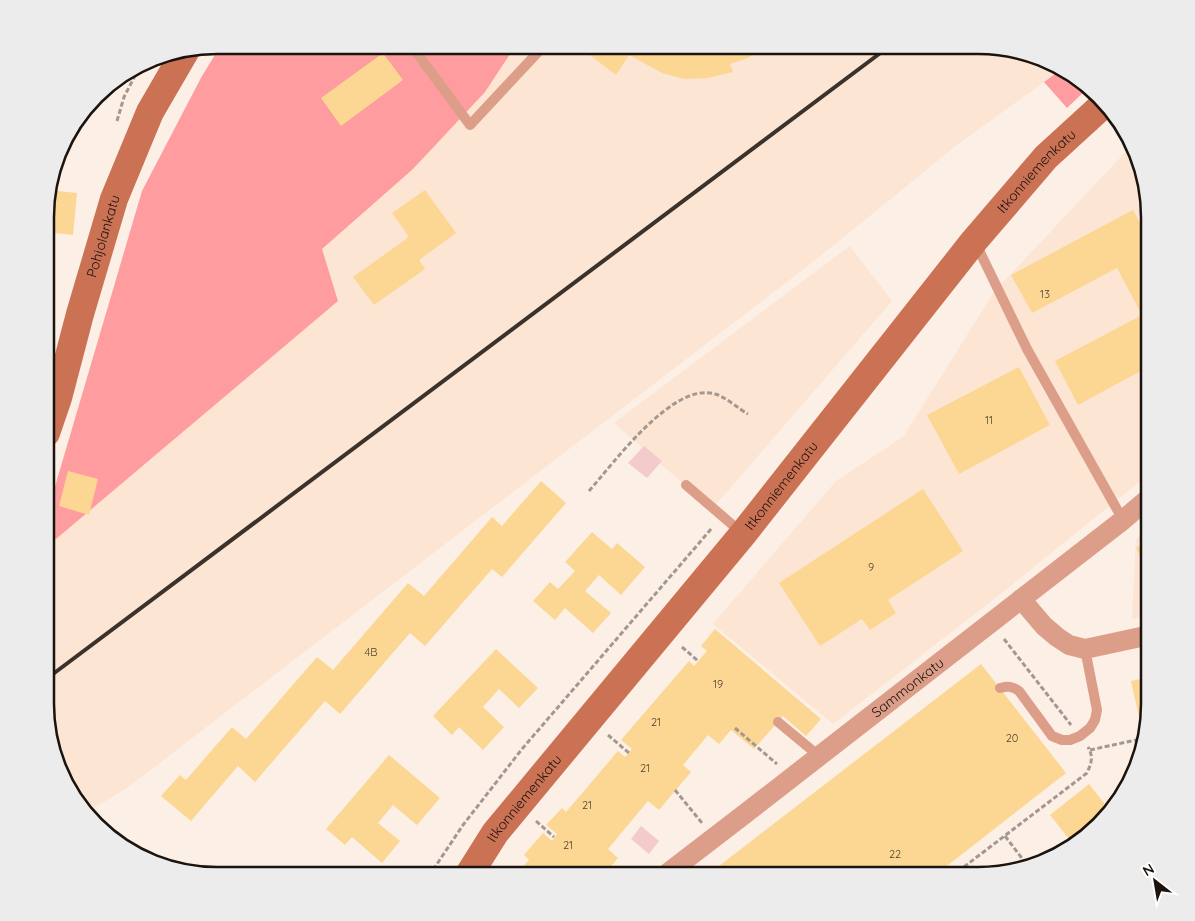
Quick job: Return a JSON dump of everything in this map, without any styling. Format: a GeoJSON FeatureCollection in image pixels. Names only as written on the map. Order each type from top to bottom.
{"type":"FeatureCollection","features":[{"type":"Feature","properties":{"kind":"main road","name":"Pohjolankatu"},"geometry":{"type":"LineString","coordinates":[[54,410],[114,199],[150,112],[181,58]]}},
{"type":"Feature","properties":{"kind":"main road","name":"Itkonniemenkatu"},"geometry":{"type":"LineString","coordinates":[[474,867],[495,833],[743,534],[974,240],[1046,157],[1100,108]]}},
{"type":"Feature","properties":{"kind":"street","name":"Sammonkatu"},"geometry":{"type":"LineString","coordinates":[[676,867],[1141,505]]}},
{"type":"Feature","properties":{"kind":"street"},"geometry":{"type":"LineString","coordinates":[[1021,599],[1044,626],[1069,645],[1085,649],[1141,637]]}},
{"type":"Feature","properties":{"kind":"lane"},"geometry":{"type":"LineString","coordinates":[[417,54],[470,125],[536,54]]}},
{"type":"Feature","properties":{"kind":"lane"},"geometry":{"type":"LineString","coordinates":[[974,240],[1027,349],[1123,520]]}},
{"type":"Feature","properties":{"kind":"lane"},"geometry":{"type":"LineString","coordinates":[[686,485],[743,534]]}},
{"type":"Feature","properties":{"kind":"lane"},"geometry":{"type":"LineString","coordinates":[[1000,688],[1013,686],[1019,691],[1052,736],[1062,740],[1070,740],[1080,736],[1090,728],[1095,720],[1097,710],[1085,649]]}},
{"type":"Feature","properties":{"kind":"lane"},"geometry":{"type":"LineString","coordinates":[[778,722],[819,756]]}},
{"type":"Feature","properties":{"kind":"path"},"geometry":{"type":"LineString","coordinates":[[589,491],[644,428],[666,410],[688,397],[701,393],[717,394],[748,414]]}},
{"type":"Feature","properties":{"kind":"path"},"geometry":{"type":"LineString","coordinates":[[435,867],[463,825],[522,749],[722,517]]}},
{"type":"Feature","properties":{"kind":"path"},"geometry":{"type":"LineString","coordinates":[[964,867],[1087,773],[1092,758],[1090,750],[1080,736],[991,622]]}},
{"type":"Feature","properties":{"kind":"path"},"geometry":{"type":"LineString","coordinates":[[679,644],[698,661]]}},
{"type":"Feature","properties":{"kind":"path"},"geometry":{"type":"LineString","coordinates":[[735,728],[784,770]]}},
{"type":"Feature","properties":{"kind":"path"},"geometry":{"type":"LineString","coordinates":[[604,732],[628,752]]}},
{"type":"Feature","properties":{"kind":"path"},"geometry":{"type":"LineString","coordinates":[[1090,750],[1137,739]]}},
{"type":"Feature","properties":{"kind":"path"},"geometry":{"type":"LineString","coordinates":[[675,790],[707,829]]}},
{"type":"Feature","properties":{"kind":"path"},"geometry":{"type":"LineString","coordinates":[[533,819],[554,838]]}},
{"type":"Feature","properties":{"kind":"path"},"geometry":{"type":"LineString","coordinates":[[1005,836],[1024,861]]}},
{"type":"Feature","properties":{"kind":"shaded area"},"geometry":{"type":"Polygon","coordinates":[[[215,54],[510,54],[485,92],[413,169],[322,249],[338,301],[56,539],[54,538],[54,490],[142,191],[215,54]]]}},
{"type":"Feature","properties":{"kind":"shaded area"},"geometry":{"type":"Polygon","coordinates":[[[510,54],[989,54],[1031,62],[1056,74],[957,145],[813,262],[127,788],[92,809],[76,786],[62,757],[54,715],[54,538],[56,539],[338,301],[321,249],[413,169],[484,92],[510,54]]]}},
{"type":"Feature","properties":{"kind":"shaded area"},"geometry":{"type":"Polygon","coordinates":[[[1056,74],[1084,92],[1067,108],[1044,82],[1056,74]]]}},
{"type":"Feature","properties":{"kind":"shaded area"},"geometry":{"type":"Polygon","coordinates":[[[1127,150],[1136,174],[1141,206],[1141,480],[1003,592],[833,724],[713,624],[836,481],[903,437],[994,292],[1127,150]]]}},
{"type":"Feature","properties":{"kind":"shaded area"},"geometry":{"type":"Polygon","coordinates":[[[850,246],[892,301],[712,509],[614,423],[850,246]]]}},
{"type":"Feature","properties":{"kind":"shaded area"},"geometry":{"type":"Polygon","coordinates":[[[644,446],[662,461],[647,478],[628,463],[644,446]]]}},
{"type":"Feature","properties":{"kind":"shaded area"},"geometry":{"type":"Polygon","coordinates":[[[1141,535],[1141,617],[1132,619],[1136,539],[1141,535]]]}},
{"type":"Feature","properties":{"kind":"shaded area"},"geometry":{"type":"Polygon","coordinates":[[[641,826],[659,841],[649,854],[631,839],[641,826]]]}},
{"type":"Feature","properties":{"kind":"building"},"geometry":{"type":"Polygon","coordinates":[[[382,54],[384,54],[403,80],[341,126],[321,98],[382,54]]]}},
{"type":"Feature","properties":{"kind":"building"},"geometry":{"type":"Polygon","coordinates":[[[589,54],[754,54],[730,64],[733,72],[708,78],[684,79],[662,73],[629,55],[616,75],[589,54]]]}},
{"type":"Feature","properties":{"kind":"building"},"geometry":{"type":"Polygon","coordinates":[[[425,190],[456,233],[419,260],[425,269],[374,305],[353,277],[409,237],[392,213],[425,190]]]}},
{"type":"Feature","properties":{"kind":"building"},"geometry":{"type":"Polygon","coordinates":[[[56,191],[77,193],[73,235],[54,233],[56,191]]]}},
{"type":"Feature","properties":{"kind":"building"},"geometry":{"type":"Polygon","coordinates":[[[1133,210],[1141,225],[1141,313],[1117,268],[1032,313],[1011,275],[1133,210]]]}},
{"type":"Feature","properties":{"kind":"building"},"geometry":{"type":"Polygon","coordinates":[[[1141,316],[1141,371],[1078,405],[1055,361],[1141,316]]]}},
{"type":"Feature","properties":{"kind":"building"},"geometry":{"type":"Polygon","coordinates":[[[1019,367],[1050,425],[959,474],[927,415],[1019,367]]]}},
{"type":"Feature","properties":{"kind":"building"},"geometry":{"type":"Polygon","coordinates":[[[68,471],[98,479],[89,515],[59,506],[68,471]]]}},
{"type":"Feature","properties":{"kind":"building"},"geometry":{"type":"Polygon","coordinates":[[[541,481],[566,503],[502,577],[492,569],[425,646],[410,633],[340,714],[325,701],[255,782],[238,766],[191,821],[161,796],[180,775],[186,780],[232,727],[246,739],[317,657],[333,670],[408,583],[424,596],[492,517],[502,526],[541,481]]]}},
{"type":"Feature","properties":{"kind":"building"},"geometry":{"type":"Polygon","coordinates":[[[923,489],[963,551],[888,600],[896,613],[870,630],[862,619],[820,646],[779,583],[923,489]]]}},
{"type":"Feature","properties":{"kind":"building"},"geometry":{"type":"Polygon","coordinates":[[[592,532],[612,549],[617,543],[645,567],[621,595],[599,575],[585,591],[611,613],[593,633],[565,608],[555,620],[533,601],[550,582],[558,589],[575,571],[565,562],[592,532]]]}},
{"type":"Feature","properties":{"kind":"building"},"geometry":{"type":"Polygon","coordinates":[[[1141,545],[1141,557],[1136,548],[1141,545]]]}},
{"type":"Feature","properties":{"kind":"building"},"geometry":{"type":"Polygon","coordinates":[[[715,629],[821,719],[806,736],[783,716],[754,749],[731,730],[719,744],[708,735],[683,765],[691,772],[659,810],[648,801],[608,849],[618,858],[610,867],[523,867],[529,860],[524,855],[543,833],[552,841],[557,834],[546,825],[562,808],[566,812],[618,751],[625,757],[632,749],[621,740],[689,661],[694,666],[707,651],[701,646],[715,629]]]}},
{"type":"Feature","properties":{"kind":"building"},"geometry":{"type":"Polygon","coordinates":[[[496,649],[538,688],[519,708],[499,689],[483,707],[504,727],[483,750],[459,727],[452,735],[433,716],[496,649]]]}},
{"type":"Feature","properties":{"kind":"building"},"geometry":{"type":"Polygon","coordinates":[[[981,664],[1066,773],[946,867],[718,867],[981,664]]]}},
{"type":"Feature","properties":{"kind":"building"},"geometry":{"type":"Polygon","coordinates":[[[1141,679],[1140,721],[1140,721],[1131,681],[1141,679]]]}},
{"type":"Feature","properties":{"kind":"building"},"geometry":{"type":"Polygon","coordinates":[[[389,755],[440,798],[417,825],[393,805],[378,823],[400,841],[382,863],[352,837],[345,845],[326,829],[389,755]]]}},
{"type":"Feature","properties":{"kind":"building"},"geometry":{"type":"Polygon","coordinates":[[[1089,784],[1106,806],[1086,827],[1069,839],[1050,815],[1089,784]]]}},
{"type":"Feature","properties":{"kind":"railway"},"geometry":{"type":"LineString","coordinates":[[54,673],[879,54]]}}]}
